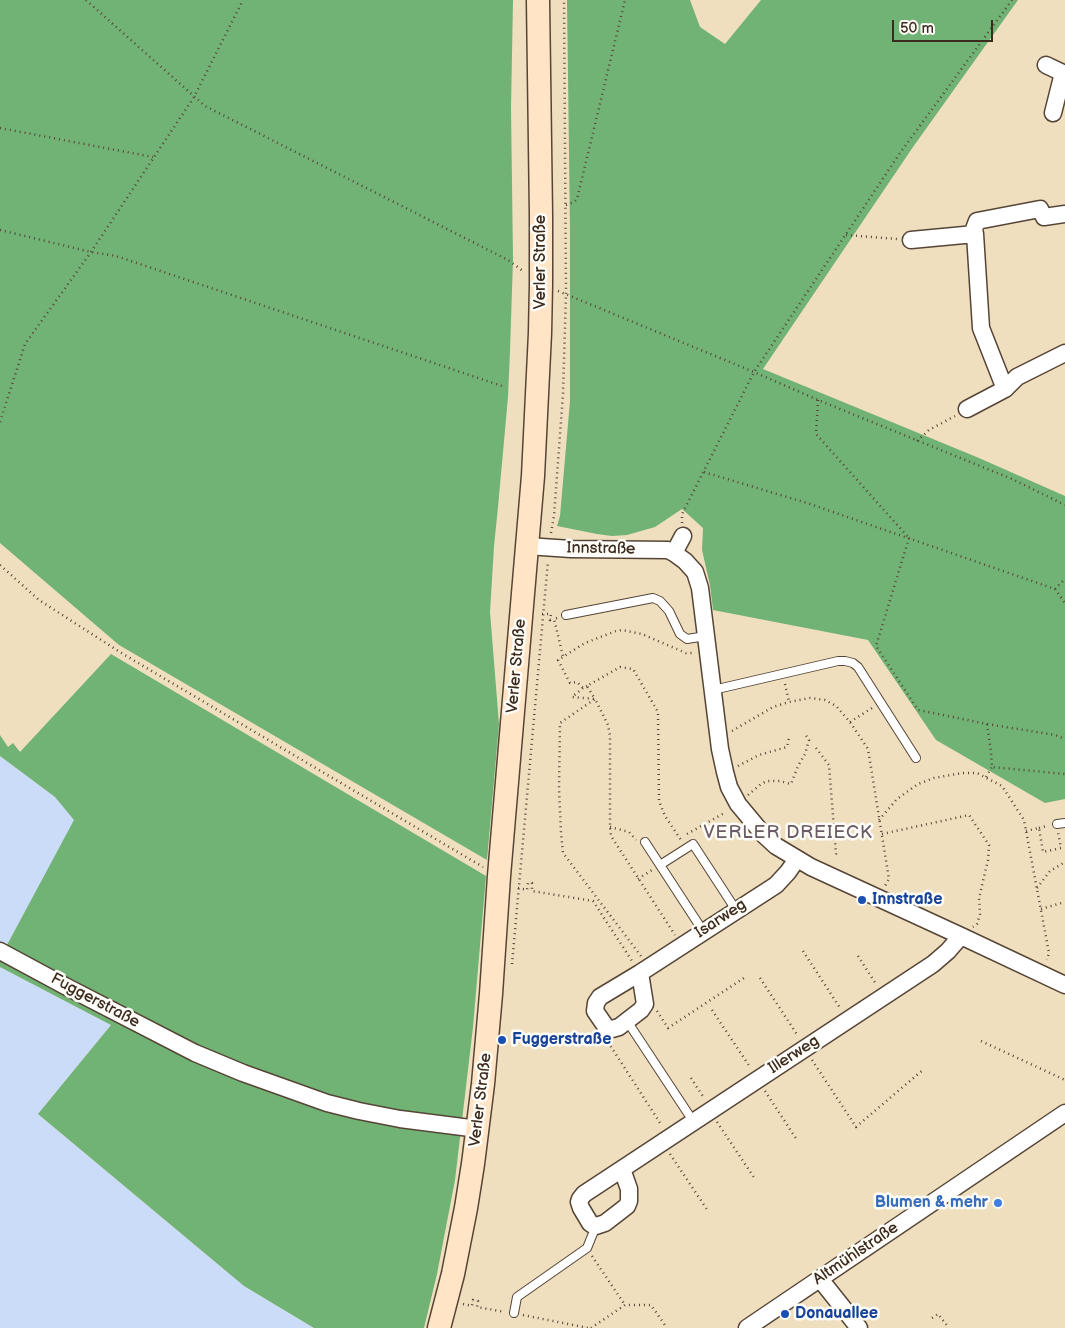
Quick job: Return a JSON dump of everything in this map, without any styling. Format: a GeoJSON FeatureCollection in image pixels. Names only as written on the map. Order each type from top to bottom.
{"type":"FeatureCollection","features":[{"type":"Feature","properties":{"kind":"main road","name":"Verler Straße"},"geometry":{"type":"LineString","coordinates":[[439,1328],[458,1250],[478,1129],[486,1061],[499,876],[535,441],[540,333],[542,216],[538,0]]}},
{"type":"Feature","properties":{"kind":"street"},"geometry":{"type":"LineString","coordinates":[[1046,65],[1064,73],[1053,113]]}},
{"type":"Feature","properties":{"kind":"street"},"geometry":{"type":"LineString","coordinates":[[1006,389],[980,328],[974,229],[977,222],[1040,209],[1044,217],[1065,214]]}},
{"type":"Feature","properties":{"kind":"street"},"geometry":{"type":"LineString","coordinates":[[912,240],[975,234]]}},
{"type":"Feature","properties":{"kind":"street"},"geometry":{"type":"LineString","coordinates":[[967,409],[1006,389],[1017,377],[1065,353]]}},
{"type":"Feature","properties":{"kind":"street"},"geometry":{"type":"LineString","coordinates":[[683,536],[674,553],[695,572],[700,588],[718,733],[725,772],[738,804],[763,834],[776,846],[797,859],[1065,986]]}},
{"type":"Feature","properties":{"kind":"street","name":"Innstraße"},"geometry":{"type":"LineString","coordinates":[[527,546],[571,549],[668,550],[674,553]]}},
{"type":"Feature","properties":{"kind":"street","name":"Isarweg"},"geometry":{"type":"LineString","coordinates":[[627,1021],[619,1027],[612,1029],[606,1027],[595,1011],[596,1003],[600,997],[641,966],[681,945],[776,885],[797,859]]}},
{"type":"Feature","properties":{"kind":"street","name":"Illerweg"},"geometry":{"type":"LineString","coordinates":[[596,1226],[590,1223],[581,1208],[579,1202],[584,1194],[933,964],[961,936]]}},
{"type":"Feature","properties":{"kind":"street","name":"Fuggerstraße"},"geometry":{"type":"LineString","coordinates":[[0,951],[195,1053],[243,1073],[327,1103],[359,1111],[400,1119],[478,1129]]}},
{"type":"Feature","properties":{"kind":"street"},"geometry":{"type":"LineString","coordinates":[[627,1021],[641,1010],[645,1004],[641,966]]}},
{"type":"Feature","properties":{"kind":"street","name":"Altmühlstraße"},"geometry":{"type":"LineString","coordinates":[[747,1328],[1065,1113]]}},
{"type":"Feature","properties":{"kind":"street"},"geometry":{"type":"LineString","coordinates":[[596,1226],[605,1223],[627,1206],[629,1189],[622,1170]]}},
{"type":"Feature","properties":{"kind":"street"},"geometry":{"type":"LineString","coordinates":[[820,1279],[858,1328]]}},
{"type":"Feature","properties":{"kind":"lane"},"geometry":{"type":"LineString","coordinates":[[566,615],[653,598],[660,601],[669,611],[680,634],[687,639],[707,644]]}},
{"type":"Feature","properties":{"kind":"lane"},"geometry":{"type":"LineString","coordinates":[[713,690],[838,661],[853,663],[858,667],[916,758]]}},
{"type":"Feature","properties":{"kind":"lane"},"geometry":{"type":"LineString","coordinates":[[1056,824],[1065,823]]}},
{"type":"Feature","properties":{"kind":"lane"},"geometry":{"type":"LineString","coordinates":[[644,842],[703,931]]}},
{"type":"Feature","properties":{"kind":"lane"},"geometry":{"type":"LineString","coordinates":[[660,865],[693,844],[736,910]]}},
{"type":"Feature","properties":{"kind":"lane"},"geometry":{"type":"LineString","coordinates":[[627,1021],[693,1122]]}},
{"type":"Feature","properties":{"kind":"lane"},"geometry":{"type":"LineString","coordinates":[[514,1313],[516,1297],[587,1248],[596,1226]]}},
{"type":"Feature","properties":{"kind":"path"},"geometry":{"type":"LineString","coordinates":[[86,0],[205,106],[508,260]]}},
{"type":"Feature","properties":{"kind":"path"},"geometry":{"type":"LineString","coordinates":[[0,422],[25,344],[91,252],[194,97],[243,0]]}},
{"type":"Feature","properties":{"kind":"path"},"geometry":{"type":"LineString","coordinates":[[564,0],[566,294],[1012,479],[1065,505]]}},
{"type":"Feature","properties":{"kind":"path"},"geometry":{"type":"LineString","coordinates":[[566,206],[577,199],[625,0]]}},
{"type":"Feature","properties":{"kind":"path"},"geometry":{"type":"LineString","coordinates":[[683,536],[682,514],[754,372],[900,153],[1012,0]]}},
{"type":"Feature","properties":{"kind":"path"},"geometry":{"type":"LineString","coordinates":[[0,128],[154,157]]}},
{"type":"Feature","properties":{"kind":"path"},"geometry":{"type":"LineString","coordinates":[[0,230],[91,252],[116,256],[502,386]]}},
{"type":"Feature","properties":{"kind":"path"},"geometry":{"type":"LineString","coordinates":[[846,234],[912,240]]}},
{"type":"Feature","properties":{"kind":"path"},"geometry":{"type":"LineString","coordinates":[[818,400],[816,434],[909,538]]}},
{"type":"Feature","properties":{"kind":"path"},"geometry":{"type":"LineString","coordinates":[[917,440],[929,430],[967,409]]}},
{"type":"Feature","properties":{"kind":"path"},"geometry":{"type":"LineString","coordinates":[[704,472],[807,503],[1055,589],[1065,603]]}},
{"type":"Feature","properties":{"kind":"path"},"geometry":{"type":"LineString","coordinates":[[909,538],[876,646],[918,710],[1055,735],[1065,739]]}},
{"type":"Feature","properties":{"kind":"path"},"geometry":{"type":"LineString","coordinates":[[0,565],[39,600],[123,654],[519,889],[527,890],[528,883],[532,883],[532,891],[593,901],[641,966]]}},
{"type":"Feature","properties":{"kind":"path"},"geometry":{"type":"LineString","coordinates":[[1055,589],[1065,580]]}},
{"type":"Feature","properties":{"kind":"path"},"geometry":{"type":"LineString","coordinates":[[542,614],[551,614],[550,620],[566,615]]}},
{"type":"Feature","properties":{"kind":"path"},"geometry":{"type":"LineString","coordinates":[[554,619],[563,656]]}},
{"type":"Feature","properties":{"kind":"path"},"geometry":{"type":"LineString","coordinates":[[583,688],[576,682],[570,683],[558,660],[585,643],[622,630],[642,634],[686,654],[707,644]]}},
{"type":"Feature","properties":{"kind":"path"},"geometry":{"type":"LineString","coordinates":[[595,699],[572,697],[583,688],[620,667],[634,669],[658,712],[659,801],[665,816],[686,848]]}},
{"type":"Feature","properties":{"kind":"path"},"geometry":{"type":"LineString","coordinates":[[783,674],[789,702]]}},
{"type":"Feature","properties":{"kind":"path"},"geometry":{"type":"LineString","coordinates":[[587,686],[608,725],[610,736],[611,836],[681,945]]}},
{"type":"Feature","properties":{"kind":"path"},"geometry":{"type":"LineString","coordinates":[[718,733],[735,730],[774,707],[789,702],[810,698],[825,700],[836,706],[850,722],[868,749],[889,879],[880,899]]}},
{"type":"Feature","properties":{"kind":"path"},"geometry":{"type":"LineString","coordinates":[[595,699],[560,723],[559,789],[563,853],[641,966]]}},
{"type":"Feature","properties":{"kind":"path"},"geometry":{"type":"LineString","coordinates":[[850,722],[881,703]]}},
{"type":"Feature","properties":{"kind":"path"},"geometry":{"type":"LineString","coordinates":[[986,777],[992,767],[987,724]]}},
{"type":"Feature","properties":{"kind":"path"},"geometry":{"type":"LineString","coordinates":[[680,839],[738,804],[767,781],[780,781],[791,784],[805,754],[809,740],[805,734]]}},
{"type":"Feature","properties":{"kind":"path"},"geometry":{"type":"LineString","coordinates":[[725,772],[759,755],[787,747],[789,738]]}},
{"type":"Feature","properties":{"kind":"path"},"geometry":{"type":"LineString","coordinates":[[816,748],[829,766],[835,857]]}},
{"type":"Feature","properties":{"kind":"path"},"geometry":{"type":"LineString","coordinates":[[992,767],[1065,774]]}},
{"type":"Feature","properties":{"kind":"path"},"geometry":{"type":"LineString","coordinates":[[879,820],[897,799],[918,784],[934,778],[962,773],[977,773],[1002,786],[1024,820],[1049,953],[1042,974]]}},
{"type":"Feature","properties":{"kind":"path"},"geometry":{"type":"LineString","coordinates":[[882,834],[969,814],[989,845],[988,860],[979,898],[980,914],[977,924],[961,936]]}},
{"type":"Feature","properties":{"kind":"path"},"geometry":{"type":"LineString","coordinates":[[1039,828],[1043,852],[1061,848],[1056,824]]}},
{"type":"Feature","properties":{"kind":"path"},"geometry":{"type":"LineString","coordinates":[[610,827],[629,832],[635,840],[644,842]]}},
{"type":"Feature","properties":{"kind":"path"},"geometry":{"type":"LineString","coordinates":[[1026,831],[1043,827]]}},
{"type":"Feature","properties":{"kind":"path"},"geometry":{"type":"LineString","coordinates":[[1038,888],[1050,871],[1065,862]]}},
{"type":"Feature","properties":{"kind":"path"},"geometry":{"type":"LineString","coordinates":[[638,878],[660,865]]}},
{"type":"Feature","properties":{"kind":"path"},"geometry":{"type":"LineString","coordinates":[[1041,909],[1065,902]]}},
{"type":"Feature","properties":{"kind":"path"},"geometry":{"type":"LineString","coordinates":[[803,951],[848,1020]]}},
{"type":"Feature","properties":{"kind":"path"},"geometry":{"type":"LineString","coordinates":[[858,956],[884,996]]}},
{"type":"Feature","properties":{"kind":"path"},"geometry":{"type":"LineString","coordinates":[[645,1004],[656,1010],[668,1028],[744,978]]}},
{"type":"Feature","properties":{"kind":"path"},"geometry":{"type":"LineString","coordinates":[[760,978],[856,1127],[924,1069]]}},
{"type":"Feature","properties":{"kind":"path"},"geometry":{"type":"LineString","coordinates":[[712,1010],[797,1140]]}},
{"type":"Feature","properties":{"kind":"path"},"geometry":{"type":"LineString","coordinates":[[981,1041],[1065,1080]]}},
{"type":"Feature","properties":{"kind":"path"},"geometry":{"type":"LineString","coordinates":[[608,1042],[708,1211]]}},
{"type":"Feature","properties":{"kind":"path"},"geometry":{"type":"LineString","coordinates":[[691,1078],[755,1179]]}},
{"type":"Feature","properties":{"kind":"path"},"geometry":{"type":"LineString","coordinates":[[587,1248],[625,1305]]}},
{"type":"Feature","properties":{"kind":"path"},"geometry":{"type":"LineString","coordinates":[[591,1328],[625,1305],[651,1305],[667,1328]]}},
{"type":"Feature","properties":{"kind":"path"},"geometry":{"type":"LineString","coordinates":[[932,1318],[938,1314],[949,1328]]}},
{"type":"Feature","properties":{"kind":"shaded area"},"geometry":{"type":"Polygon","coordinates":[[[0,756],[55,797],[75,820],[0,958],[0,756]]]}},
{"type":"Feature","properties":{"kind":"shaded area"},"geometry":{"type":"Polygon","coordinates":[[[0,967],[111,1025],[38,1114],[244,1286],[314,1328],[0,1328],[0,967]]]}},
{"type":"Feature","properties":{"kind":"green space"},"geometry":{"type":"Polygon","coordinates":[[[0,0],[513,0],[511,108],[513,259],[510,351],[508,397],[494,546],[490,612],[499,724],[487,860],[119,645],[0,543],[0,0]]]}},
{"type":"Feature","properties":{"kind":"green space"},"geometry":{"type":"Polygon","coordinates":[[[567,0],[690,0],[700,27],[725,44],[761,0],[1018,0],[913,147],[763,369],[979,458],[1065,496],[1065,799],[1045,803],[936,740],[868,640],[713,610],[710,585],[702,550],[703,528],[682,509],[655,527],[627,535],[612,536],[557,526],[560,516],[570,401],[567,0]]]}},
{"type":"Feature","properties":{"kind":"green space"},"geometry":{"type":"Polygon","coordinates":[[[111,654],[486,876],[473,1027],[455,1180],[437,1274],[424,1328],[314,1328],[244,1286],[38,1114],[111,1025],[0,967],[0,958],[74,820],[55,797],[0,756],[0,735],[8,747],[13,743],[20,752],[111,654]]]}},
{"type":"Feature","properties":{"kind":"place","name":"Innstraße"},"geometry":{"type":"Point","coordinates":[862,900]}},
{"type":"Feature","properties":{"kind":"place","name":"Fuggerstraße"},"geometry":{"type":"Point","coordinates":[502,1040]}},
{"type":"Feature","properties":{"kind":"place","name":"Blumen & mehr"},"geometry":{"type":"Point","coordinates":[998,1203]}},
{"type":"Feature","properties":{"kind":"place","name":"Donauallee"},"geometry":{"type":"Point","coordinates":[785,1314]}},
{"type":"Feature","properties":{"kind":"district","name":"VERLER DREIECK"},"geometry":{"type":"Point","coordinates":[788,833]}}]}
